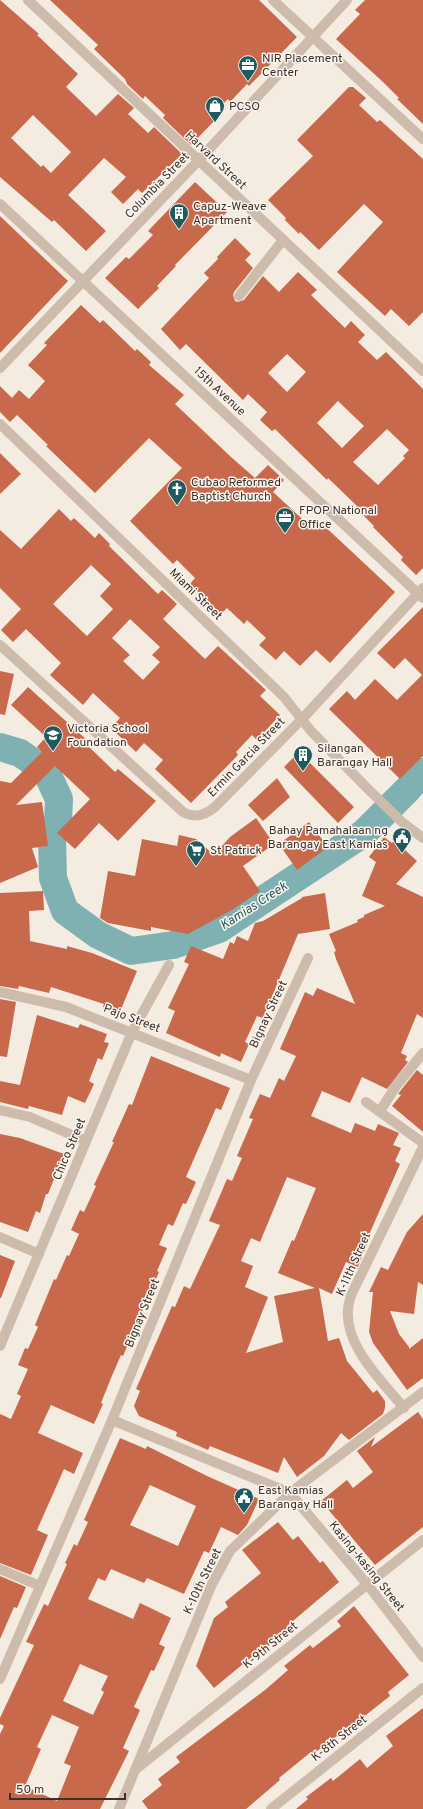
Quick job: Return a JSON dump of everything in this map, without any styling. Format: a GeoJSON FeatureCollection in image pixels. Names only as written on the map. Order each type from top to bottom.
{"type":"FeatureCollection","features":[{"type":"Feature","properties":{"kind":"street","name":"Harvard Street"},"geometry":{"type":"LineString","coordinates":[[28,0],[423,371]]}},
{"type":"Feature","properties":{"kind":"street"},"geometry":{"type":"LineString","coordinates":[[274,0],[423,139]]}},
{"type":"Feature","properties":{"kind":"street","name":"Columbia Street"},"geometry":{"type":"LineString","coordinates":[[0,368],[198,161],[347,0]]}},
{"type":"Feature","properties":{"kind":"street","name":"15th Avenue"},"geometry":{"type":"LineString","coordinates":[[0,204],[421,593]]}},
{"type":"Feature","properties":{"kind":"street"},"geometry":{"type":"LineString","coordinates":[[239,296],[283,240]]}},
{"type":"Feature","properties":{"kind":"street","name":"Miami Street"},"geometry":{"type":"LineString","coordinates":[[0,424],[284,697],[311,730],[367,788],[403,823],[423,838]]}},
{"type":"Feature","properties":{"kind":"street","name":"Ermin Garcia Street"},"geometry":{"type":"LineString","coordinates":[[0,645],[183,812],[189,816],[207,814],[215,808],[421,593]]}},
{"type":"Feature","properties":{"kind":"street","name":"Bignay Street"},"geometry":{"type":"LineString","coordinates":[[0,1679],[112,1420],[251,1080],[308,958]]}},
{"type":"Feature","properties":{"kind":"street","name":"Chico Street"},"geometry":{"type":"LineString","coordinates":[[0,1346],[132,1032],[169,965]]}},
{"type":"Feature","properties":{"kind":"street","name":"Pajo Street"},"geometry":{"type":"LineString","coordinates":[[0,992],[66,1007],[251,1080]]}},
{"type":"Feature","properties":{"kind":"street"},"geometry":{"type":"LineString","coordinates":[[380,1111],[396,1086],[423,1053]]}},
{"type":"Feature","properties":{"kind":"street"},"geometry":{"type":"LineString","coordinates":[[366,1102],[423,1143]]}},
{"type":"Feature","properties":{"kind":"street"},"geometry":{"type":"LineString","coordinates":[[0,1110],[30,1117],[86,1142]]}},
{"type":"Feature","properties":{"kind":"street","name":"K-11th Street"},"geometry":{"type":"LineString","coordinates":[[404,1408],[366,1363],[356,1346],[349,1327],[348,1304],[423,1147]]}},
{"type":"Feature","properties":{"kind":"street"},"geometry":{"type":"LineString","coordinates":[[0,1237],[39,1254]]}},
{"type":"Feature","properties":{"kind":"street","name":"K-10th Street"},"geometry":{"type":"LineString","coordinates":[[119,1809],[212,1584],[230,1551],[290,1493],[404,1408],[423,1392]]}},
{"type":"Feature","properties":{"kind":"street","name":"Kasing-kasing Street"},"geometry":{"type":"LineString","coordinates":[[112,1420],[290,1493],[367,1584],[423,1657]]}},
{"type":"Feature","properties":{"kind":"street","name":"K-9th Street"},"geometry":{"type":"LineString","coordinates":[[135,1770],[423,1540]]}},
{"type":"Feature","properties":{"kind":"street"},"geometry":{"type":"LineString","coordinates":[[0,1569],[40,1586]]}},
{"type":"Feature","properties":{"kind":"street","name":"K-8th Street"},"geometry":{"type":"LineString","coordinates":[[270,1809],[423,1688]]}},
{"type":"Feature","properties":{"kind":"building"},"geometry":{"type":"Polygon","coordinates":[[[0,0],[39,34],[37,35],[78,74],[66,87],[96,116],[118,94],[134,108],[128,114],[148,133],[154,127],[182,154],[142,193],[138,189],[123,204],[111,192],[126,177],[104,158],[68,195],[106,231],[86,251],[54,220],[52,222],[0,177],[0,0]],[[33,115],[11,138],[41,167],[43,165],[51,173],[71,152],[33,115]]]}},
{"type":"Feature","properties":{"kind":"building"},"geometry":{"type":"Polygon","coordinates":[[[50,0],[259,0],[297,37],[249,86],[247,84],[230,102],[228,99],[211,116],[215,120],[191,145],[163,118],[165,115],[145,96],[143,99],[127,84],[125,79],[94,49],[98,45],[50,0]]]}},
{"type":"Feature","properties":{"kind":"building"},"geometry":{"type":"Polygon","coordinates":[[[365,0],[423,0],[423,124],[397,99],[399,98],[383,82],[336,39],[360,14],[355,10],[365,0]]]}},
{"type":"Feature","properties":{"kind":"building"},"geometry":{"type":"Polygon","coordinates":[[[349,87],[353,87],[366,98],[359,105],[377,122],[380,120],[423,159],[423,312],[409,326],[391,309],[385,316],[337,272],[383,222],[364,204],[319,250],[300,232],[299,234],[268,200],[313,156],[297,140],[349,87]]]}},
{"type":"Feature","properties":{"kind":"building"},"geometry":{"type":"Polygon","coordinates":[[[195,182],[227,212],[175,265],[176,266],[157,286],[159,288],[138,309],[105,278],[126,257],[129,259],[153,235],[148,231],[195,182]]]}},
{"type":"Feature","properties":{"kind":"building"},"geometry":{"type":"Polygon","coordinates":[[[0,216],[68,281],[0,353],[0,216]]]}},
{"type":"Feature","properties":{"kind":"building"},"geometry":{"type":"Polygon","coordinates":[[[235,238],[251,254],[245,260],[253,268],[233,295],[235,301],[238,302],[244,300],[263,276],[279,292],[298,272],[317,290],[311,295],[345,328],[351,321],[365,335],[358,342],[377,360],[386,352],[423,389],[423,568],[416,575],[401,560],[403,557],[356,508],[357,506],[328,478],[327,480],[275,429],[272,431],[260,420],[267,412],[248,394],[243,400],[186,344],[180,350],[161,329],[209,278],[204,273],[218,259],[217,257],[235,238]],[[287,354],[268,373],[287,392],[306,372],[287,354]],[[338,401],[317,423],[342,448],[364,426],[338,401]],[[387,429],[353,462],[378,485],[405,458],[403,456],[409,450],[387,429]]]}},
{"type":"Feature","properties":{"kind":"building"},"geometry":{"type":"Polygon","coordinates":[[[81,305],[100,323],[103,320],[135,351],[137,349],[151,362],[149,365],[184,395],[175,404],[231,457],[255,478],[268,465],[284,480],[273,492],[313,529],[320,522],[395,592],[330,663],[316,650],[300,666],[284,651],[276,660],[259,645],[266,638],[247,620],[244,624],[227,608],[221,614],[190,584],[195,578],[177,560],[173,564],[130,521],[182,468],[149,438],[95,493],[46,446],[48,445],[17,415],[10,422],[0,412],[0,386],[12,398],[19,390],[29,399],[45,381],[28,365],[47,345],[44,343],[81,305]]]}},
{"type":"Feature","properties":{"kind":"building"},"geometry":{"type":"Polygon","coordinates":[[[0,453],[21,474],[0,494],[0,453]]]}},
{"type":"Feature","properties":{"kind":"building"},"geometry":{"type":"Polygon","coordinates":[[[59,509],[71,521],[74,518],[95,538],[99,533],[110,544],[109,546],[158,594],[162,590],[177,604],[163,619],[205,659],[218,646],[266,690],[260,696],[280,715],[257,740],[252,735],[236,752],[238,755],[191,803],[155,769],[163,760],[144,743],[136,752],[111,728],[120,718],[93,693],[83,705],[50,675],[61,663],[26,629],[13,642],[1,630],[21,609],[0,588],[0,530],[21,549],[59,509]],[[91,565],[53,604],[87,636],[113,609],[100,596],[111,584],[91,565]],[[130,619],[112,638],[130,655],[123,661],[143,680],[160,662],[152,655],[160,647],[130,619]]]}},
{"type":"Feature","properties":{"kind":"building"},"geometry":{"type":"Polygon","coordinates":[[[423,607],[423,756],[400,779],[329,709],[347,691],[355,700],[375,679],[397,700],[422,675],[405,658],[394,669],[377,653],[423,607]]]}},
{"type":"Feature","properties":{"kind":"building"},"geometry":{"type":"Polygon","coordinates":[[[0,671],[14,674],[5,715],[0,714],[0,671]]]}},
{"type":"Feature","properties":{"kind":"building"},"geometry":{"type":"Polygon","coordinates":[[[28,687],[88,741],[88,746],[115,772],[118,769],[156,801],[118,841],[99,823],[75,849],[57,833],[90,799],[55,766],[16,805],[42,802],[48,846],[32,848],[38,867],[0,883],[0,781],[11,783],[42,752],[37,747],[46,737],[11,705],[28,687]]]}},
{"type":"Feature","properties":{"kind":"building"},"geometry":{"type":"Polygon","coordinates":[[[299,752],[354,807],[338,823],[284,767],[299,752]]]}},
{"type":"Feature","properties":{"kind":"building"},"geometry":{"type":"Polygon","coordinates":[[[277,778],[290,797],[263,821],[248,805],[277,778]]]}},
{"type":"Feature","properties":{"kind":"building"},"geometry":{"type":"Polygon","coordinates":[[[256,818],[274,844],[243,866],[260,891],[232,910],[188,934],[151,927],[151,931],[108,923],[100,918],[108,871],[135,876],[142,839],[177,846],[179,835],[196,839],[214,855],[230,837],[256,818]]]}},
{"type":"Feature","properties":{"kind":"building"},"geometry":{"type":"Polygon","coordinates":[[[309,822],[328,847],[297,870],[279,844],[309,822]]]}},
{"type":"Feature","properties":{"kind":"building"},"geometry":{"type":"Polygon","coordinates":[[[384,837],[392,843],[394,840],[417,861],[396,884],[423,897],[423,1018],[417,1014],[401,1053],[407,1056],[405,1060],[408,1062],[387,1089],[362,1077],[350,1103],[322,1091],[311,1116],[351,1133],[355,1123],[375,1131],[378,1124],[399,1133],[393,1145],[401,1148],[395,1161],[400,1164],[368,1237],[370,1237],[358,1267],[346,1262],[332,1294],[319,1288],[328,1341],[339,1338],[347,1361],[373,1393],[377,1390],[385,1401],[385,1408],[383,1414],[349,1440],[341,1433],[324,1456],[297,1477],[284,1457],[278,1473],[210,1446],[208,1450],[176,1436],[177,1432],[139,1416],[134,1406],[140,1391],[136,1389],[172,1306],[175,1307],[184,1286],[190,1289],[220,1225],[209,1221],[227,1179],[232,1181],[242,1158],[237,1156],[253,1119],[249,1118],[260,1094],[270,1098],[279,1078],[284,1081],[296,1056],[280,1049],[305,992],[313,996],[317,988],[355,1004],[336,959],[334,952],[336,951],[329,934],[358,922],[357,920],[364,917],[364,915],[385,906],[362,896],[376,862],[369,857],[384,837]],[[287,1177],[260,1242],[251,1238],[241,1261],[253,1266],[245,1287],[268,1297],[246,1353],[283,1342],[274,1296],[315,1288],[278,1273],[292,1240],[294,1241],[316,1188],[287,1177]]]}},
{"type":"Feature","properties":{"kind":"building"},"geometry":{"type":"Polygon","coordinates":[[[43,891],[44,910],[29,911],[30,941],[67,949],[67,946],[92,953],[137,971],[119,1014],[103,1007],[104,1004],[51,987],[49,993],[19,986],[18,989],[0,986],[0,893],[43,891]]]}},
{"type":"Feature","properties":{"kind":"building"},"geometry":{"type":"Polygon","coordinates":[[[325,893],[330,929],[298,934],[263,1018],[257,1016],[245,1042],[249,1044],[241,1062],[221,1053],[220,1057],[166,1033],[175,1011],[168,1008],[189,964],[184,962],[191,946],[223,959],[230,942],[234,944],[237,936],[248,941],[255,923],[263,921],[302,897],[325,893]]]}},
{"type":"Feature","properties":{"kind":"building"},"geometry":{"type":"Polygon","coordinates":[[[0,999],[16,1002],[7,1057],[0,1056],[0,999]]]}},
{"type":"Feature","properties":{"kind":"building"},"geometry":{"type":"Polygon","coordinates":[[[37,1015],[78,1028],[80,1024],[107,1034],[104,1042],[109,1043],[102,1060],[98,1058],[89,1081],[94,1084],[85,1103],[68,1096],[62,1115],[29,1106],[28,1109],[0,1102],[0,1081],[20,1085],[37,1015]]]}},
{"type":"Feature","properties":{"kind":"building"},"geometry":{"type":"Polygon","coordinates":[[[151,1056],[230,1088],[221,1110],[216,1108],[186,1177],[196,1182],[186,1204],[183,1203],[173,1226],[168,1224],[159,1245],[167,1248],[157,1271],[159,1272],[123,1356],[121,1355],[111,1378],[101,1403],[103,1404],[94,1424],[51,1405],[38,1433],[83,1453],[74,1474],[64,1469],[37,1530],[48,1535],[31,1575],[0,1563],[0,1414],[11,1419],[21,1396],[17,1394],[28,1369],[18,1365],[25,1348],[28,1349],[38,1327],[35,1325],[54,1279],[56,1280],[67,1255],[69,1256],[79,1234],[71,1230],[80,1210],[84,1212],[96,1186],[94,1185],[114,1142],[112,1142],[129,1104],[132,1105],[151,1056]]]}},
{"type":"Feature","properties":{"kind":"building"},"geometry":{"type":"Polygon","coordinates":[[[417,1070],[423,1075],[423,1132],[392,1106],[401,1095],[398,1094],[417,1070]]]}},
{"type":"Feature","properties":{"kind":"building"},"geometry":{"type":"Polygon","coordinates":[[[0,1134],[20,1138],[64,1154],[48,1194],[46,1194],[40,1213],[36,1211],[28,1232],[0,1222],[0,1134]]]}},
{"type":"Feature","properties":{"kind":"building"},"geometry":{"type":"Polygon","coordinates":[[[423,1214],[423,1285],[418,1282],[414,1314],[390,1311],[399,1334],[409,1349],[423,1338],[423,1378],[407,1390],[373,1343],[369,1332],[373,1292],[369,1292],[381,1267],[388,1270],[407,1232],[423,1214]]]}},
{"type":"Feature","properties":{"kind":"building"},"geometry":{"type":"Polygon","coordinates":[[[0,1255],[15,1261],[1,1298],[0,1298],[0,1255]]]}},
{"type":"Feature","properties":{"kind":"building"},"geometry":{"type":"Polygon","coordinates":[[[418,1412],[423,1419],[423,1527],[375,1565],[321,1501],[347,1480],[353,1488],[373,1472],[357,1451],[375,1437],[371,1447],[418,1412]]]}},
{"type":"Feature","properties":{"kind":"building"},"geometry":{"type":"Polygon","coordinates":[[[120,1438],[146,1449],[147,1446],[207,1476],[259,1499],[247,1525],[238,1535],[221,1527],[209,1553],[204,1551],[184,1594],[147,1578],[144,1583],[111,1569],[105,1581],[98,1578],[88,1599],[133,1619],[140,1603],[171,1618],[159,1644],[165,1647],[154,1671],[151,1670],[134,1707],[140,1710],[123,1748],[129,1751],[100,1809],[0,1809],[0,1734],[4,1726],[0,1724],[0,1718],[34,1645],[26,1642],[44,1604],[48,1606],[67,1564],[65,1563],[74,1544],[77,1546],[88,1522],[84,1520],[120,1438]],[[150,1485],[130,1525],[178,1546],[196,1506],[150,1485]],[[80,1664],[63,1701],[93,1715],[104,1692],[101,1690],[108,1676],[80,1664]],[[52,1715],[37,1747],[41,1749],[25,1786],[57,1801],[71,1766],[64,1763],[79,1727],[52,1715]]]}},
{"type":"Feature","properties":{"kind":"building"},"geometry":{"type":"Polygon","coordinates":[[[278,1522],[293,1540],[298,1536],[320,1563],[323,1561],[339,1582],[287,1626],[289,1629],[268,1646],[267,1644],[214,1688],[196,1666],[214,1618],[228,1607],[225,1602],[261,1573],[242,1550],[278,1522]]]}},
{"type":"Feature","properties":{"kind":"building"},"geometry":{"type":"Polygon","coordinates":[[[0,1576],[26,1587],[17,1608],[14,1607],[0,1639],[0,1576]]]}},
{"type":"Feature","properties":{"kind":"building"},"geometry":{"type":"Polygon","coordinates":[[[354,1606],[409,1675],[388,1692],[390,1696],[338,1737],[337,1736],[313,1754],[311,1752],[279,1778],[280,1780],[246,1809],[148,1809],[142,1801],[162,1785],[158,1779],[180,1762],[176,1757],[265,1690],[288,1670],[284,1666],[310,1645],[313,1648],[341,1626],[337,1621],[354,1606]]]}},
{"type":"Feature","properties":{"kind":"building"},"geometry":{"type":"Polygon","coordinates":[[[423,1708],[423,1809],[296,1809],[308,1799],[306,1797],[331,1778],[333,1781],[360,1759],[367,1768],[393,1746],[386,1736],[423,1708]]]}},
{"type":"Feature","properties":{"kind":"waterway","name":"Kamias Creek"},"geometry":{"type":"LineString","coordinates":[[0,747],[20,753],[46,771],[59,799],[58,821],[52,837],[53,878],[65,911],[98,935],[131,951],[173,945],[219,929],[364,833],[423,772]]}},
{"type":"Feature","properties":{"kind":"place","name":"NIR Placement Center"},"geometry":{"type":"Point","coordinates":[248,82]}},
{"type":"Feature","properties":{"kind":"place","name":"PCSO"},"geometry":{"type":"Point","coordinates":[215,123]}},
{"type":"Feature","properties":{"kind":"place","name":"Capuz-Weave Apartment"},"geometry":{"type":"Point","coordinates":[179,230]}},
{"type":"Feature","properties":{"kind":"place","name":"Cubao Reformed Baptist Church"},"geometry":{"type":"Point","coordinates":[177,506]}},
{"type":"Feature","properties":{"kind":"place","name":"FPOP National Office"},"geometry":{"type":"Point","coordinates":[285,534]}},
{"type":"Feature","properties":{"kind":"place","name":"Victoria School Foundation"},"geometry":{"type":"Point","coordinates":[53,752]}},
{"type":"Feature","properties":{"kind":"place","name":"Silangan Barangay Hall"},"geometry":{"type":"Point","coordinates":[303,772]}},
{"type":"Feature","properties":{"kind":"place","name":"Bahay Pamahalaan ng Barangay East Kamias"},"geometry":{"type":"Point","coordinates":[402,854]}},
{"type":"Feature","properties":{"kind":"place","name":"St Patrick"},"geometry":{"type":"Point","coordinates":[196,867]}},
{"type":"Feature","properties":{"kind":"place","name":"East Kamias Barangay Hall"},"geometry":{"type":"Point","coordinates":[244,1514]}}]}
